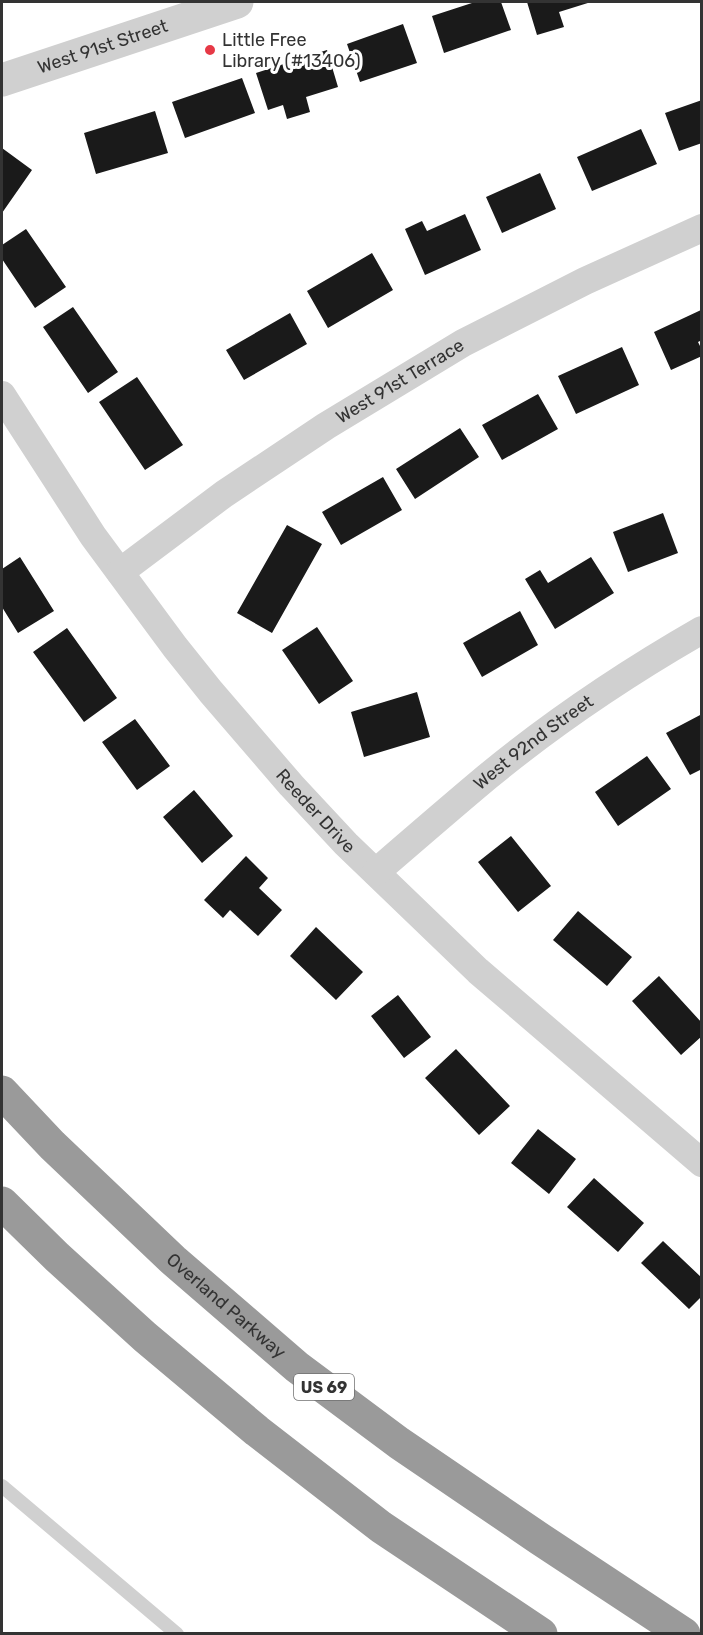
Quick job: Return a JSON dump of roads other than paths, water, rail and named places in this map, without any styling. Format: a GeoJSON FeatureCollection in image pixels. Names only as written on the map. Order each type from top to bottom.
{"type":"FeatureCollection","features":[{"type":"Feature","properties":{"kind":"highway","name":"Overland Parkway"},"geometry":{"type":"LineString","coordinates":[[2,1092],[52,1145],[173,1260],[297,1367],[399,1443],[684,1634]]}},
{"type":"Feature","properties":{"kind":"highway"},"geometry":{"type":"LineString","coordinates":[[2,1203],[145,1337],[257,1431],[381,1527],[541,1634]]}},
{"type":"Feature","properties":{"kind":"street","name":"West 91st Street"},"geometry":{"type":"LineString","coordinates":[[2,80],[237,2]]}},
{"type":"Feature","properties":{"kind":"street","name":"West 91st Terrace"},"geometry":{"type":"LineString","coordinates":[[120,572],[224,494],[326,426],[463,343],[585,281],[702,228]]}},
{"type":"Feature","properties":{"kind":"street","name":"Reeder Drive"},"geometry":{"type":"LineString","coordinates":[[2,395],[93,536],[175,647],[291,784],[346,844],[478,971],[702,1163]]}},
{"type":"Feature","properties":{"kind":"street","name":"West 92nd Street"},"geometry":{"type":"LineString","coordinates":[[376,872],[488,777],[568,716],[669,649],[702,630]]}},
{"type":"Feature","properties":{"kind":"lane"},"geometry":{"type":"LineString","coordinates":[[2,1486],[177,1634]]}},
{"type":"Feature","properties":{"kind":"place","name":"Little Free Library (#13406)"},"geometry":{"type":"Point","coordinates":[210,50]}}]}
